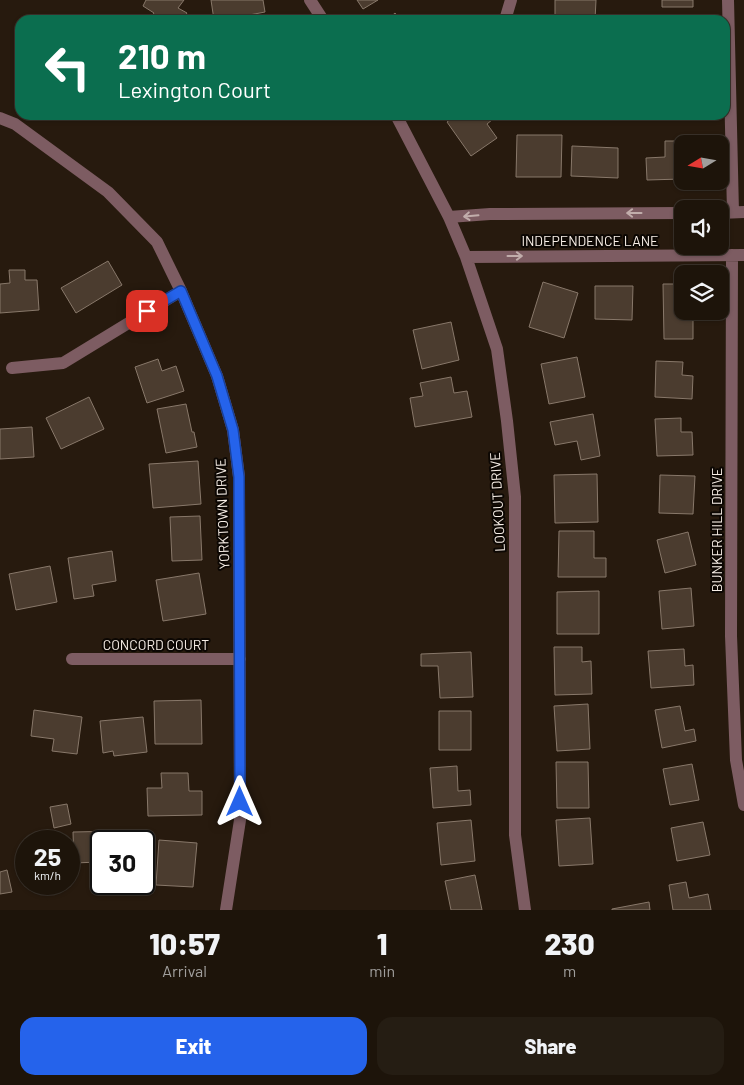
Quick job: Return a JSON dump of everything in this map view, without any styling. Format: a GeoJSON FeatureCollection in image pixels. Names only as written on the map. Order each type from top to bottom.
{"type":"FeatureCollection","features":[{"type":"Feature","properties":{"kind":"street"},"geometry":{"type":"LineString","coordinates":[[310,0],[320,15]]}},
{"type":"Feature","properties":{"kind":"street"},"geometry":{"type":"LineString","coordinates":[[506,15],[511,0]]}},
{"type":"Feature","properties":{"kind":"street"},"geometry":{"type":"LineString","coordinates":[[728,0],[728,15]]}},
{"type":"Feature","properties":{"kind":"street"},"geometry":{"type":"LineString","coordinates":[[730,106],[732,212]]}},
{"type":"Feature","properties":{"kind":"street","name":"YORKTOWN DRIVE"},"geometry":{"type":"LineString","coordinates":[[0,118],[15,124],[108,192],[157,242],[181,291],[217,376],[233,430],[239,477],[240,820],[226,910]]}},
{"type":"Feature","properties":{"kind":"street","name":"LOOKOUT DRIVE"},"geometry":{"type":"LineString","coordinates":[[399,120],[449,218],[466,257],[497,349],[515,496],[515,835],[525,910]]}},
{"type":"Feature","properties":{"kind":"street","name":"INDEPENDENCE LANE"},"geometry":{"type":"LineString","coordinates":[[449,218],[490,214],[674,213]]}},
{"type":"Feature","properties":{"kind":"street","name":"INDEPENDENCE LANE"},"geometry":{"type":"LineString","coordinates":[[466,257],[738,255]]}},
{"type":"Feature","properties":{"kind":"street","name":"BUNKER HILL DRIVE"},"geometry":{"type":"LineString","coordinates":[[738,255],[731,636],[736,760],[744,805]]}},
{"type":"Feature","properties":{"kind":"street"},"geometry":{"type":"LineString","coordinates":[[12,368],[62,363],[181,291]]}},
{"type":"Feature","properties":{"kind":"street","name":"CONCORD COURT"},"geometry":{"type":"LineString","coordinates":[[72,659],[240,659]]}},
{"type":"Feature","properties":{"kind":"building"},"geometry":{"type":"Polygon","coordinates":[[[146,0],[184,0],[178,8],[187,13],[186,15],[153,15],[154,13],[143,6],[146,0]]]}},
{"type":"Feature","properties":{"kind":"building"},"geometry":{"type":"Polygon","coordinates":[[[211,0],[263,0],[265,12],[249,15],[213,15],[211,0]]]}},
{"type":"Feature","properties":{"kind":"building"},"geometry":{"type":"Polygon","coordinates":[[[357,0],[378,0],[363,9],[357,0]]]}},
{"type":"Feature","properties":{"kind":"building"},"geometry":{"type":"Polygon","coordinates":[[[555,0],[596,0],[595,15],[555,15],[555,0]]]}},
{"type":"Feature","properties":{"kind":"building"},"geometry":{"type":"Polygon","coordinates":[[[662,0],[693,0],[693,7],[662,7],[662,0]]]}},
{"type":"Feature","properties":{"kind":"building"},"geometry":{"type":"Polygon","coordinates":[[[450,120],[492,120],[487,124],[497,138],[471,156],[447,122],[450,120]]]}},
{"type":"Feature","properties":{"kind":"building"},"geometry":{"type":"Polygon","coordinates":[[[517,135],[562,135],[561,177],[516,177],[517,135]]]}},
{"type":"Feature","properties":{"kind":"building"},"geometry":{"type":"Polygon","coordinates":[[[665,141],[674,141],[674,179],[647,180],[646,158],[665,157],[665,141]]]}},
{"type":"Feature","properties":{"kind":"building"},"geometry":{"type":"Polygon","coordinates":[[[572,146],[618,148],[618,178],[571,176],[572,146]]]}},
{"type":"Feature","properties":{"kind":"building"},"geometry":{"type":"Polygon","coordinates":[[[108,261],[122,285],[76,313],[61,288],[108,261]]]}},
{"type":"Feature","properties":{"kind":"building"},"geometry":{"type":"Polygon","coordinates":[[[9,270],[25,270],[25,280],[37,280],[39,310],[0,313],[0,284],[10,283],[9,270]]]}},
{"type":"Feature","properties":{"kind":"building"},"geometry":{"type":"Polygon","coordinates":[[[543,282],[578,293],[564,338],[529,327],[543,282]]]}},
{"type":"Feature","properties":{"kind":"building"},"geometry":{"type":"Polygon","coordinates":[[[663,284],[674,284],[674,320],[693,320],[693,339],[664,339],[663,284]]]}},
{"type":"Feature","properties":{"kind":"building"},"geometry":{"type":"Polygon","coordinates":[[[595,286],[633,286],[632,320],[595,319],[595,286]]]}},
{"type":"Feature","properties":{"kind":"building"},"geometry":{"type":"Polygon","coordinates":[[[451,322],[459,360],[422,369],[413,330],[451,322]]]}},
{"type":"Feature","properties":{"kind":"building"},"geometry":{"type":"Polygon","coordinates":[[[577,357],[585,397],[549,404],[541,364],[577,357]]]}},
{"type":"Feature","properties":{"kind":"building"},"geometry":{"type":"Polygon","coordinates":[[[158,359],[162,371],[176,366],[184,391],[147,403],[135,367],[158,359]]]}},
{"type":"Feature","properties":{"kind":"building"},"geometry":{"type":"Polygon","coordinates":[[[656,361],[683,362],[682,375],[693,376],[692,399],[655,397],[656,361]]]}},
{"type":"Feature","properties":{"kind":"building"},"geometry":{"type":"Polygon","coordinates":[[[451,377],[454,393],[467,391],[472,417],[415,427],[410,398],[423,396],[420,383],[451,377]]]}},
{"type":"Feature","properties":{"kind":"building"},"geometry":{"type":"Polygon","coordinates":[[[89,397],[104,429],[61,449],[46,418],[89,397]]]}},
{"type":"Feature","properties":{"kind":"building"},"geometry":{"type":"Polygon","coordinates":[[[186,404],[197,447],[166,453],[157,409],[186,404]]]}},
{"type":"Feature","properties":{"kind":"building"},"geometry":{"type":"Polygon","coordinates":[[[593,414],[600,456],[581,460],[577,441],[555,445],[550,422],[593,414]]]}},
{"type":"Feature","properties":{"kind":"building"},"geometry":{"type":"Polygon","coordinates":[[[681,418],[681,432],[692,432],[693,455],[657,456],[655,419],[681,418]]]}},
{"type":"Feature","properties":{"kind":"building"},"geometry":{"type":"Polygon","coordinates":[[[32,427],[34,457],[0,459],[0,429],[32,427]]]}},
{"type":"Feature","properties":{"kind":"building"},"geometry":{"type":"Polygon","coordinates":[[[198,461],[201,504],[153,508],[149,464],[198,461]]]}},
{"type":"Feature","properties":{"kind":"building"},"geometry":{"type":"Polygon","coordinates":[[[597,474],[598,522],[555,523],[554,475],[597,474]]]}},
{"type":"Feature","properties":{"kind":"building"},"geometry":{"type":"Polygon","coordinates":[[[660,475],[695,476],[693,514],[659,513],[660,475]]]}},
{"type":"Feature","properties":{"kind":"building"},"geometry":{"type":"Polygon","coordinates":[[[200,516],[202,560],[172,561],[170,517],[200,516]]]}},
{"type":"Feature","properties":{"kind":"building"},"geometry":{"type":"Polygon","coordinates":[[[559,531],[594,531],[594,558],[606,558],[606,577],[558,577],[559,531]]]}},
{"type":"Feature","properties":{"kind":"building"},"geometry":{"type":"Polygon","coordinates":[[[688,532],[696,565],[665,573],[657,540],[688,532]]]}},
{"type":"Feature","properties":{"kind":"building"},"geometry":{"type":"Polygon","coordinates":[[[112,551],[116,581],[92,585],[94,596],[74,599],[68,558],[112,551]]]}},
{"type":"Feature","properties":{"kind":"building"},"geometry":{"type":"Polygon","coordinates":[[[50,566],[57,602],[16,610],[9,574],[50,566]]]}},
{"type":"Feature","properties":{"kind":"building"},"geometry":{"type":"Polygon","coordinates":[[[199,573],[206,614],[163,621],[156,580],[199,573]]]}},
{"type":"Feature","properties":{"kind":"building"},"geometry":{"type":"Polygon","coordinates":[[[691,588],[694,626],[662,629],[659,591],[691,588]]]}},
{"type":"Feature","properties":{"kind":"building"},"geometry":{"type":"Polygon","coordinates":[[[599,591],[599,634],[557,634],[557,592],[599,591]]]}},
{"type":"Feature","properties":{"kind":"building"},"geometry":{"type":"Polygon","coordinates":[[[554,647],[582,647],[582,662],[591,661],[592,694],[555,695],[554,647]]]}},
{"type":"Feature","properties":{"kind":"building"},"geometry":{"type":"Polygon","coordinates":[[[684,649],[685,666],[693,665],[694,685],[651,688],[648,651],[684,649]]]}},
{"type":"Feature","properties":{"kind":"building"},"geometry":{"type":"Polygon","coordinates":[[[471,652],[473,697],[440,698],[438,666],[421,666],[421,654],[471,652]]]}},
{"type":"Feature","properties":{"kind":"building"},"geometry":{"type":"Polygon","coordinates":[[[201,700],[202,744],[155,744],[154,701],[201,700]]]}},
{"type":"Feature","properties":{"kind":"building"},"geometry":{"type":"Polygon","coordinates":[[[588,704],[590,749],[557,751],[554,706],[588,704]]]}},
{"type":"Feature","properties":{"kind":"building"},"geometry":{"type":"Polygon","coordinates":[[[680,706],[685,731],[694,729],[696,741],[662,748],[655,710],[680,706]]]}},
{"type":"Feature","properties":{"kind":"building"},"geometry":{"type":"Polygon","coordinates":[[[34,710],[82,717],[77,754],[52,751],[54,739],[31,736],[34,710]]]}},
{"type":"Feature","properties":{"kind":"building"},"geometry":{"type":"Polygon","coordinates":[[[439,711],[471,711],[471,750],[439,750],[439,711]]]}},
{"type":"Feature","properties":{"kind":"building"},"geometry":{"type":"Polygon","coordinates":[[[143,717],[147,752],[114,756],[113,751],[103,753],[100,721],[143,717]]]}},
{"type":"Feature","properties":{"kind":"building"},"geometry":{"type":"Polygon","coordinates":[[[556,762],[588,762],[589,808],[557,808],[556,762]]]}},
{"type":"Feature","properties":{"kind":"building"},"geometry":{"type":"Polygon","coordinates":[[[692,764],[699,800],[670,805],[663,769],[692,764]]]}},
{"type":"Feature","properties":{"kind":"building"},"geometry":{"type":"Polygon","coordinates":[[[457,766],[458,791],[470,790],[471,805],[433,808],[430,768],[457,766]]]}},
{"type":"Feature","properties":{"kind":"building"},"geometry":{"type":"Polygon","coordinates":[[[161,773],[188,773],[189,791],[202,791],[202,815],[148,816],[147,788],[162,788],[161,773]]]}},
{"type":"Feature","properties":{"kind":"building"},"geometry":{"type":"Polygon","coordinates":[[[67,804],[71,824],[54,828],[50,807],[67,804]]]}},
{"type":"Feature","properties":{"kind":"building"},"geometry":{"type":"Polygon","coordinates":[[[590,818],[593,864],[559,866],[556,820],[590,818]]]}},
{"type":"Feature","properties":{"kind":"building"},"geometry":{"type":"Polygon","coordinates":[[[471,820],[475,861],[441,865],[437,823],[471,820]]]}},
{"type":"Feature","properties":{"kind":"building"},"geometry":{"type":"Polygon","coordinates":[[[703,822],[710,855],[677,861],[671,828],[703,822]]]}},
{"type":"Feature","properties":{"kind":"building"},"geometry":{"type":"Polygon","coordinates":[[[80,832],[90,832],[90,862],[80,863],[80,832]]]}},
{"type":"Feature","properties":{"kind":"building"},"geometry":{"type":"Polygon","coordinates":[[[159,840],[197,843],[193,887],[156,885],[159,840]]]}},
{"type":"Feature","properties":{"kind":"building"},"geometry":{"type":"Polygon","coordinates":[[[7,870],[12,892],[0,894],[0,872],[7,870]]]}},
{"type":"Feature","properties":{"kind":"building"},"geometry":{"type":"Polygon","coordinates":[[[475,875],[482,910],[451,910],[445,881],[475,875]]]}},
{"type":"Feature","properties":{"kind":"building"},"geometry":{"type":"Polygon","coordinates":[[[686,882],[689,898],[708,894],[711,910],[673,910],[669,885],[686,882]]]}},
{"type":"Feature","properties":{"kind":"building"},"geometry":{"type":"Polygon","coordinates":[[[649,902],[650,910],[612,910],[612,909],[649,902]]]}},
{"type":"Feature","properties":{"kind":"route"},"geometry":{"type":"LineString","coordinates":[[147,311],[181,291],[217,376],[233,430],[239,477],[240,802]]}}]}
